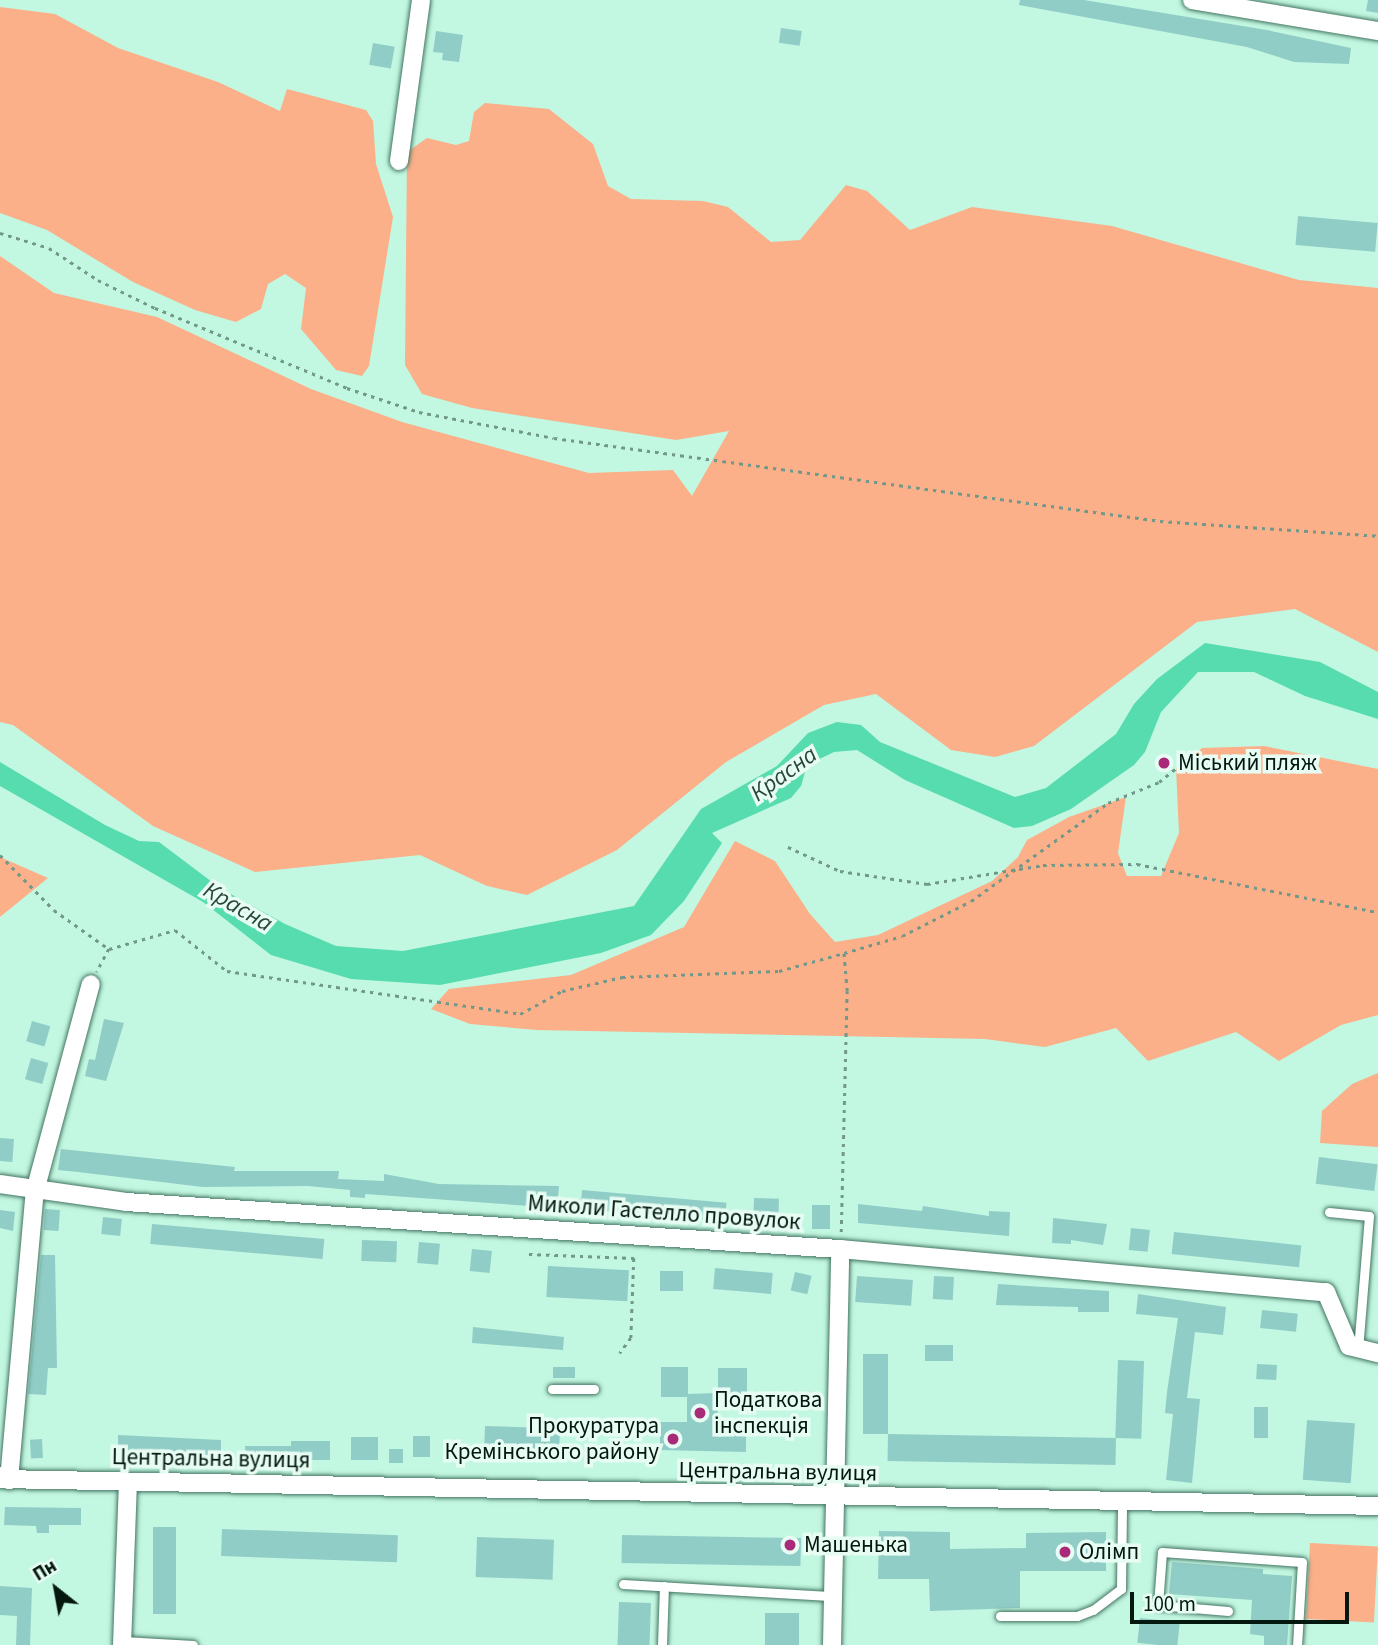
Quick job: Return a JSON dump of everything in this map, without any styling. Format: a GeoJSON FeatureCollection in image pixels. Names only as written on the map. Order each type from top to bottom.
{"type":"FeatureCollection","features":[{"type":"Feature","properties":{"kind":"street"},"geometry":{"type":"LineString","coordinates":[[399,161],[421,0]]}},
{"type":"Feature","properties":{"kind":"street"},"geometry":{"type":"LineString","coordinates":[[1192,0],[1378,31]]}},
{"type":"Feature","properties":{"kind":"street"},"geometry":{"type":"LineString","coordinates":[[3,1478],[35,1191],[91,984]]}},
{"type":"Feature","properties":{"kind":"street","name":"Миколи Гастелло провулок"},"geometry":{"type":"LineString","coordinates":[[0,1184],[126,1202],[840,1250],[1326,1292],[1349,1346],[1357,1349]]}},
{"type":"Feature","properties":{"kind":"street"},"geometry":{"type":"LineString","coordinates":[[832,1645],[838,1498],[840,1250]]}},
{"type":"Feature","properties":{"kind":"street"},"geometry":{"type":"LineString","coordinates":[[1357,1349],[1378,1353]]}},
{"type":"Feature","properties":{"kind":"street","name":"Центральна вулиця"},"geometry":{"type":"LineString","coordinates":[[3,1478],[838,1498],[1378,1506]]}},
{"type":"Feature","properties":{"kind":"street"},"geometry":{"type":"LineString","coordinates":[[123,1643],[128,1482]]}},
{"type":"Feature","properties":{"kind":"lane"},"geometry":{"type":"LineString","coordinates":[[1329,1212],[1368,1216],[1357,1349]]}},
{"type":"Feature","properties":{"kind":"lane"},"geometry":{"type":"LineString","coordinates":[[552,1389],[594,1389]]}},
{"type":"Feature","properties":{"kind":"lane"},"geometry":{"type":"LineString","coordinates":[[1000,1616],[1077,1616],[1093,1610],[1121,1589],[1122,1502]]}},
{"type":"Feature","properties":{"kind":"lane"},"geometry":{"type":"LineString","coordinates":[[1228,1611],[1157,1605],[1162,1552],[1301,1562],[1297,1645]]}},
{"type":"Feature","properties":{"kind":"lane"},"geometry":{"type":"LineString","coordinates":[[623,1584],[834,1596]]}},
{"type":"Feature","properties":{"kind":"lane"},"geometry":{"type":"LineString","coordinates":[[662,1645],[664,1586]]}},
{"type":"Feature","properties":{"kind":"lane"},"geometry":{"type":"LineString","coordinates":[[123,1643],[193,1645]]}},
{"type":"Feature","properties":{"kind":"path"},"geometry":{"type":"LineString","coordinates":[[0,233],[49,248],[98,280],[155,308],[347,388],[419,412],[554,438],[1160,521],[1378,536]]}},
{"type":"Feature","properties":{"kind":"path"},"geometry":{"type":"LineString","coordinates":[[91,984],[109,949],[175,930],[227,971],[520,1014],[562,991],[622,977],[779,971],[902,936],[971,901],[1108,803],[1159,782],[1187,759]]}},
{"type":"Feature","properties":{"kind":"path"},"geometry":{"type":"LineString","coordinates":[[788,847],[839,871],[927,884],[1043,865],[1137,864],[1378,912]]}},
{"type":"Feature","properties":{"kind":"path"},"geometry":{"type":"LineString","coordinates":[[0,855],[54,910],[109,949]]}},
{"type":"Feature","properties":{"kind":"path"},"geometry":{"type":"LineString","coordinates":[[840,1250],[847,991],[844,953]]}},
{"type":"Feature","properties":{"kind":"path"},"geometry":{"type":"LineString","coordinates":[[529,1254],[634,1258],[631,1338],[620,1353]]}},
{"type":"Feature","properties":{"kind":"shaded area"},"geometry":{"type":"Polygon","coordinates":[[[0,7],[55,14],[118,48],[218,82],[280,111],[287,89],[366,110],[373,121],[376,164],[393,217],[369,366],[362,376],[336,370],[301,329],[306,288],[285,274],[268,284],[261,309],[236,322],[195,310],[133,282],[47,230],[0,213],[0,7]]]}},
{"type":"Feature","properties":{"kind":"shaded area"},"geometry":{"type":"Polygon","coordinates":[[[485,103],[549,109],[593,144],[608,186],[631,199],[703,201],[728,207],[771,242],[800,240],[846,185],[867,191],[910,230],[972,207],[1112,226],[1299,280],[1378,288],[1378,652],[1295,609],[1197,622],[1034,746],[995,757],[951,750],[876,694],[824,705],[726,762],[617,850],[527,895],[487,886],[420,855],[255,872],[153,826],[13,725],[0,722],[0,256],[54,293],[157,317],[311,389],[402,422],[589,473],[673,470],[692,496],[729,431],[676,440],[472,408],[422,394],[405,365],[407,152],[427,138],[456,145],[469,141],[474,112],[485,103]]]}},
{"type":"Feature","properties":{"kind":"shaded area"},"geometry":{"type":"Polygon","coordinates":[[[1264,746],[1378,769],[1378,1015],[1341,1025],[1279,1061],[1236,1032],[1148,1061],[1116,1028],[1045,1047],[985,1039],[537,1030],[470,1024],[431,1009],[449,989],[571,975],[684,927],[735,841],[775,861],[810,914],[835,942],[878,935],[992,881],[1018,857],[1027,840],[1069,817],[1126,797],[1118,853],[1127,876],[1161,876],[1179,833],[1176,768],[1202,748],[1264,746]]]}},
{"type":"Feature","properties":{"kind":"shaded area"},"geometry":{"type":"Polygon","coordinates":[[[0,857],[48,878],[0,917],[0,857]]]}},
{"type":"Feature","properties":{"kind":"shaded area"},"geometry":{"type":"Polygon","coordinates":[[[1378,1073],[1378,1147],[1320,1143],[1322,1111],[1352,1084],[1378,1073]]]}},
{"type":"Feature","properties":{"kind":"shaded area"},"geometry":{"type":"Polygon","coordinates":[[[1310,1543],[1378,1547],[1374,1622],[1306,1619],[1310,1543]]]}},
{"type":"Feature","properties":{"kind":"water","name":"Красна"},"geometry":{"type":"Polygon","coordinates":[[[1205,643],[1320,662],[1378,692],[1378,719],[1305,696],[1254,672],[1198,672],[1161,712],[1145,752],[1134,765],[1071,809],[1032,826],[1014,828],[905,780],[857,750],[834,752],[807,765],[801,786],[791,798],[712,833],[722,843],[684,901],[651,935],[601,953],[440,985],[351,979],[271,955],[203,902],[0,786],[0,762],[105,825],[139,841],[159,842],[220,888],[285,924],[336,946],[403,951],[634,906],[701,809],[777,766],[808,733],[837,722],[861,725],[880,742],[1015,797],[1046,788],[1116,734],[1134,704],[1157,679],[1205,643]]]}},
{"type":"Feature","properties":{"kind":"building"},"geometry":{"type":"Polygon","coordinates":[[[1020,0],[1084,0],[1267,30],[1351,48],[1349,64],[1294,62],[1247,47],[1019,5],[1020,0]]]}},
{"type":"Feature","properties":{"kind":"building"},"geometry":{"type":"Polygon","coordinates":[[[1368,0],[1378,0],[1378,13],[1366,11],[1368,0]]]}},
{"type":"Feature","properties":{"kind":"building"},"geometry":{"type":"Polygon","coordinates":[[[781,28],[802,31],[800,46],[779,43],[781,28]]]}},
{"type":"Feature","properties":{"kind":"building"},"geometry":{"type":"Polygon","coordinates":[[[436,31],[463,35],[459,62],[442,60],[443,53],[433,52],[436,31]]]}},
{"type":"Feature","properties":{"kind":"building"},"geometry":{"type":"Polygon","coordinates":[[[373,43],[395,47],[391,68],[369,65],[373,43]]]}},
{"type":"Feature","properties":{"kind":"building"},"geometry":{"type":"Polygon","coordinates":[[[1298,216],[1378,223],[1375,252],[1295,245],[1298,216]]]}},
{"type":"Feature","properties":{"kind":"building"},"geometry":{"type":"Polygon","coordinates":[[[104,1019],[124,1023],[106,1081],[85,1076],[89,1059],[95,1060],[104,1019]]]}},
{"type":"Feature","properties":{"kind":"building"},"geometry":{"type":"Polygon","coordinates":[[[32,1021],[50,1026],[44,1046],[26,1041],[32,1021]]]}},
{"type":"Feature","properties":{"kind":"building"},"geometry":{"type":"Polygon","coordinates":[[[31,1058],[48,1063],[42,1084],[25,1079],[31,1058]]]}},
{"type":"Feature","properties":{"kind":"building"},"geometry":{"type":"Polygon","coordinates":[[[0,1138],[14,1139],[12,1162],[0,1161],[0,1138]]]}},
{"type":"Feature","properties":{"kind":"building"},"geometry":{"type":"Polygon","coordinates":[[[61,1149],[235,1167],[234,1171],[339,1171],[338,1179],[384,1181],[384,1174],[439,1184],[559,1186],[557,1208],[365,1194],[365,1198],[350,1197],[350,1190],[308,1186],[203,1187],[58,1170],[61,1149]]]}},
{"type":"Feature","properties":{"kind":"building"},"geometry":{"type":"Polygon","coordinates":[[[1319,1157],[1378,1164],[1374,1191],[1316,1184],[1319,1157]]]}},
{"type":"Feature","properties":{"kind":"building"},"geometry":{"type":"Polygon","coordinates":[[[582,1190],[726,1203],[725,1222],[580,1209],[582,1190]]]}},
{"type":"Feature","properties":{"kind":"building"},"geometry":{"type":"Polygon","coordinates":[[[754,1198],[779,1199],[778,1220],[753,1219],[754,1198]]]}},
{"type":"Feature","properties":{"kind":"building"},"geometry":{"type":"Polygon","coordinates":[[[858,1204],[922,1211],[923,1206],[989,1216],[989,1211],[1010,1212],[1009,1236],[858,1223],[858,1204]]]}},
{"type":"Feature","properties":{"kind":"building"},"geometry":{"type":"Polygon","coordinates":[[[812,1205],[830,1205],[830,1229],[812,1229],[812,1205]]]}},
{"type":"Feature","properties":{"kind":"building"},"geometry":{"type":"Polygon","coordinates":[[[45,1209],[60,1210],[58,1231],[44,1230],[45,1209]]]}},
{"type":"Feature","properties":{"kind":"building"},"geometry":{"type":"Polygon","coordinates":[[[0,1210],[15,1212],[13,1231],[0,1228],[0,1210]]]}},
{"type":"Feature","properties":{"kind":"building"},"geometry":{"type":"Polygon","coordinates":[[[103,1217],[122,1219],[120,1236],[101,1234],[103,1217]]]}},
{"type":"Feature","properties":{"kind":"building"},"geometry":{"type":"Polygon","coordinates":[[[1053,1218],[1107,1224],[1103,1245],[1071,1240],[1071,1244],[1052,1243],[1053,1218]]]}},
{"type":"Feature","properties":{"kind":"building"},"geometry":{"type":"Polygon","coordinates":[[[152,1224],[324,1239],[323,1259],[150,1244],[152,1224]]]}},
{"type":"Feature","properties":{"kind":"building"},"geometry":{"type":"Polygon","coordinates":[[[1131,1228],[1150,1230],[1148,1252],[1129,1250],[1131,1228]]]}},
{"type":"Feature","properties":{"kind":"building"},"geometry":{"type":"Polygon","coordinates":[[[1174,1232],[1301,1245],[1299,1267],[1172,1254],[1174,1232]]]}},
{"type":"Feature","properties":{"kind":"building"},"geometry":{"type":"Polygon","coordinates":[[[362,1240],[397,1241],[396,1262],[361,1261],[362,1240]]]}},
{"type":"Feature","properties":{"kind":"building"},"geometry":{"type":"Polygon","coordinates":[[[419,1242],[440,1244],[438,1265],[417,1263],[419,1242]]]}},
{"type":"Feature","properties":{"kind":"building"},"geometry":{"type":"Polygon","coordinates":[[[472,1249],[492,1251],[490,1273],[470,1271],[472,1249]]]}},
{"type":"Feature","properties":{"kind":"building"},"geometry":{"type":"Polygon","coordinates":[[[41,1255],[55,1255],[57,1368],[48,1368],[46,1395],[28,1394],[41,1255]]]}},
{"type":"Feature","properties":{"kind":"building"},"geometry":{"type":"Polygon","coordinates":[[[548,1266],[629,1270],[627,1301],[546,1297],[548,1266]]]}},
{"type":"Feature","properties":{"kind":"building"},"geometry":{"type":"Polygon","coordinates":[[[715,1268],[773,1273],[771,1294],[713,1289],[715,1268]]]}},
{"type":"Feature","properties":{"kind":"building"},"geometry":{"type":"Polygon","coordinates":[[[660,1271],[683,1271],[683,1291],[660,1291],[660,1271]]]}},
{"type":"Feature","properties":{"kind":"building"},"geometry":{"type":"Polygon","coordinates":[[[795,1272],[812,1276],[807,1294],[791,1291],[795,1272]]]}},
{"type":"Feature","properties":{"kind":"building"},"geometry":{"type":"Polygon","coordinates":[[[857,1276],[913,1280],[911,1306],[855,1302],[857,1276]]]}},
{"type":"Feature","properties":{"kind":"building"},"geometry":{"type":"Polygon","coordinates":[[[934,1276],[954,1277],[953,1300],[933,1299],[934,1276]]]}},
{"type":"Feature","properties":{"kind":"building"},"geometry":{"type":"Polygon","coordinates":[[[998,1284],[1109,1291],[1109,1312],[1078,1312],[1078,1307],[996,1305],[998,1284]]]}},
{"type":"Feature","properties":{"kind":"building"},"geometry":{"type":"Polygon","coordinates":[[[1138,1294],[1226,1307],[1223,1335],[1195,1332],[1187,1398],[1200,1399],[1192,1483],[1166,1480],[1173,1414],[1165,1413],[1178,1318],[1136,1314],[1138,1294]]]}},
{"type":"Feature","properties":{"kind":"building"},"geometry":{"type":"Polygon","coordinates":[[[1262,1310],[1298,1314],[1296,1332],[1260,1328],[1262,1310]]]}},
{"type":"Feature","properties":{"kind":"building"},"geometry":{"type":"Polygon","coordinates":[[[473,1327],[564,1337],[563,1350],[472,1343],[473,1327]]]}},
{"type":"Feature","properties":{"kind":"building"},"geometry":{"type":"Polygon","coordinates":[[[925,1345],[953,1345],[953,1361],[925,1361],[925,1345]]]}},
{"type":"Feature","properties":{"kind":"building"},"geometry":{"type":"Polygon","coordinates":[[[863,1354],[888,1354],[888,1434],[863,1434],[863,1354]]]}},
{"type":"Feature","properties":{"kind":"building"},"geometry":{"type":"Polygon","coordinates":[[[1118,1360],[1144,1361],[1141,1439],[1115,1438],[1118,1360]]]}},
{"type":"Feature","properties":{"kind":"building"},"geometry":{"type":"Polygon","coordinates":[[[1257,1364],[1277,1365],[1276,1380],[1256,1379],[1257,1364]]]}},
{"type":"Feature","properties":{"kind":"building"},"geometry":{"type":"Polygon","coordinates":[[[553,1367],[575,1367],[575,1378],[553,1378],[553,1367]]]}},
{"type":"Feature","properties":{"kind":"building"},"geometry":{"type":"Polygon","coordinates":[[[661,1367],[688,1367],[688,1394],[717,1393],[718,1424],[746,1424],[746,1452],[660,1450],[660,1422],[687,1422],[687,1397],[661,1397],[661,1367]]]}},
{"type":"Feature","properties":{"kind":"building"},"geometry":{"type":"Polygon","coordinates":[[[718,1368],[747,1368],[747,1399],[718,1399],[718,1368]]]}},
{"type":"Feature","properties":{"kind":"building"},"geometry":{"type":"Polygon","coordinates":[[[1254,1407],[1268,1407],[1268,1438],[1254,1438],[1254,1407]]]}},
{"type":"Feature","properties":{"kind":"building"},"geometry":{"type":"Polygon","coordinates":[[[1307,1420],[1355,1423],[1351,1483],[1303,1480],[1307,1420]]]}},
{"type":"Feature","properties":{"kind":"building"},"geometry":{"type":"Polygon","coordinates":[[[485,1426],[560,1429],[559,1453],[484,1450],[485,1426]]]}},
{"type":"Feature","properties":{"kind":"building"},"geometry":{"type":"Polygon","coordinates":[[[888,1434],[1116,1438],[1115,1465],[888,1461],[888,1434]]]}},
{"type":"Feature","properties":{"kind":"building"},"geometry":{"type":"Polygon","coordinates":[[[118,1435],[221,1440],[221,1455],[198,1455],[198,1459],[118,1458],[118,1435]]]}},
{"type":"Feature","properties":{"kind":"building"},"geometry":{"type":"Polygon","coordinates":[[[413,1436],[430,1436],[430,1457],[413,1457],[413,1436]]]}},
{"type":"Feature","properties":{"kind":"building"},"geometry":{"type":"Polygon","coordinates":[[[351,1437],[378,1437],[378,1460],[351,1460],[351,1437]]]}},
{"type":"Feature","properties":{"kind":"building"},"geometry":{"type":"Polygon","coordinates":[[[42,1439],[43,1458],[31,1459],[30,1440],[42,1439]]]}},
{"type":"Feature","properties":{"kind":"building"},"geometry":{"type":"Polygon","coordinates":[[[291,1441],[330,1441],[330,1460],[246,1460],[245,1446],[291,1446],[291,1441]]]}},
{"type":"Feature","properties":{"kind":"building"},"geometry":{"type":"Polygon","coordinates":[[[389,1449],[403,1449],[403,1463],[389,1463],[389,1449]]]}},
{"type":"Feature","properties":{"kind":"building"},"geometry":{"type":"Polygon","coordinates":[[[5,1507],[81,1508],[81,1525],[49,1525],[49,1533],[37,1533],[36,1526],[4,1525],[5,1507]]]}},
{"type":"Feature","properties":{"kind":"building"},"geometry":{"type":"Polygon","coordinates":[[[153,1527],[176,1527],[176,1614],[153,1614],[153,1527]]]}},
{"type":"Feature","properties":{"kind":"building"},"geometry":{"type":"Polygon","coordinates":[[[222,1529],[398,1535],[397,1562],[221,1556],[222,1529]]]}},
{"type":"Feature","properties":{"kind":"building"},"geometry":{"type":"Polygon","coordinates":[[[879,1531],[950,1532],[950,1549],[1026,1548],[1026,1533],[1106,1532],[1106,1571],[1020,1571],[1020,1608],[930,1611],[929,1579],[878,1579],[879,1531]]]}},
{"type":"Feature","properties":{"kind":"building"},"geometry":{"type":"Polygon","coordinates":[[[622,1535],[801,1538],[800,1566],[622,1563],[622,1535]]]}},
{"type":"Feature","properties":{"kind":"building"},"geometry":{"type":"Polygon","coordinates":[[[477,1537],[554,1540],[553,1580],[476,1577],[477,1537]]]}},
{"type":"Feature","properties":{"kind":"building"},"geometry":{"type":"Polygon","coordinates":[[[1172,1562],[1263,1569],[1263,1574],[1292,1576],[1287,1645],[1264,1645],[1264,1636],[1250,1634],[1252,1600],[1169,1594],[1172,1562]]]}},
{"type":"Feature","properties":{"kind":"building"},"geometry":{"type":"Polygon","coordinates":[[[0,1586],[32,1588],[30,1645],[16,1645],[17,1616],[0,1615],[0,1586]]]}},
{"type":"Feature","properties":{"kind":"building"},"geometry":{"type":"Polygon","coordinates":[[[619,1602],[651,1603],[650,1645],[617,1645],[619,1602]]]}},
{"type":"Feature","properties":{"kind":"building"},"geometry":{"type":"Polygon","coordinates":[[[765,1613],[799,1613],[799,1645],[765,1645],[765,1613]]]}},
{"type":"Feature","properties":{"kind":"building"},"geometry":{"type":"Polygon","coordinates":[[[1140,1618],[1180,1622],[1177,1645],[1137,1643],[1140,1618]]]}},
{"type":"Feature","properties":{"kind":"place","name":"Міський пляж"},"geometry":{"type":"Point","coordinates":[1164,763]}},
{"type":"Feature","properties":{"kind":"place","name":"Податкова інспекція"},"geometry":{"type":"Point","coordinates":[700,1413]}},
{"type":"Feature","properties":{"kind":"place","name":"Прокуратура Кремінського району"},"geometry":{"type":"Point","coordinates":[673,1439]}},
{"type":"Feature","properties":{"kind":"place","name":"Машенька"},"geometry":{"type":"Point","coordinates":[790,1545]}},
{"type":"Feature","properties":{"kind":"place","name":"Олімп"},"geometry":{"type":"Point","coordinates":[1065,1552]}}]}
